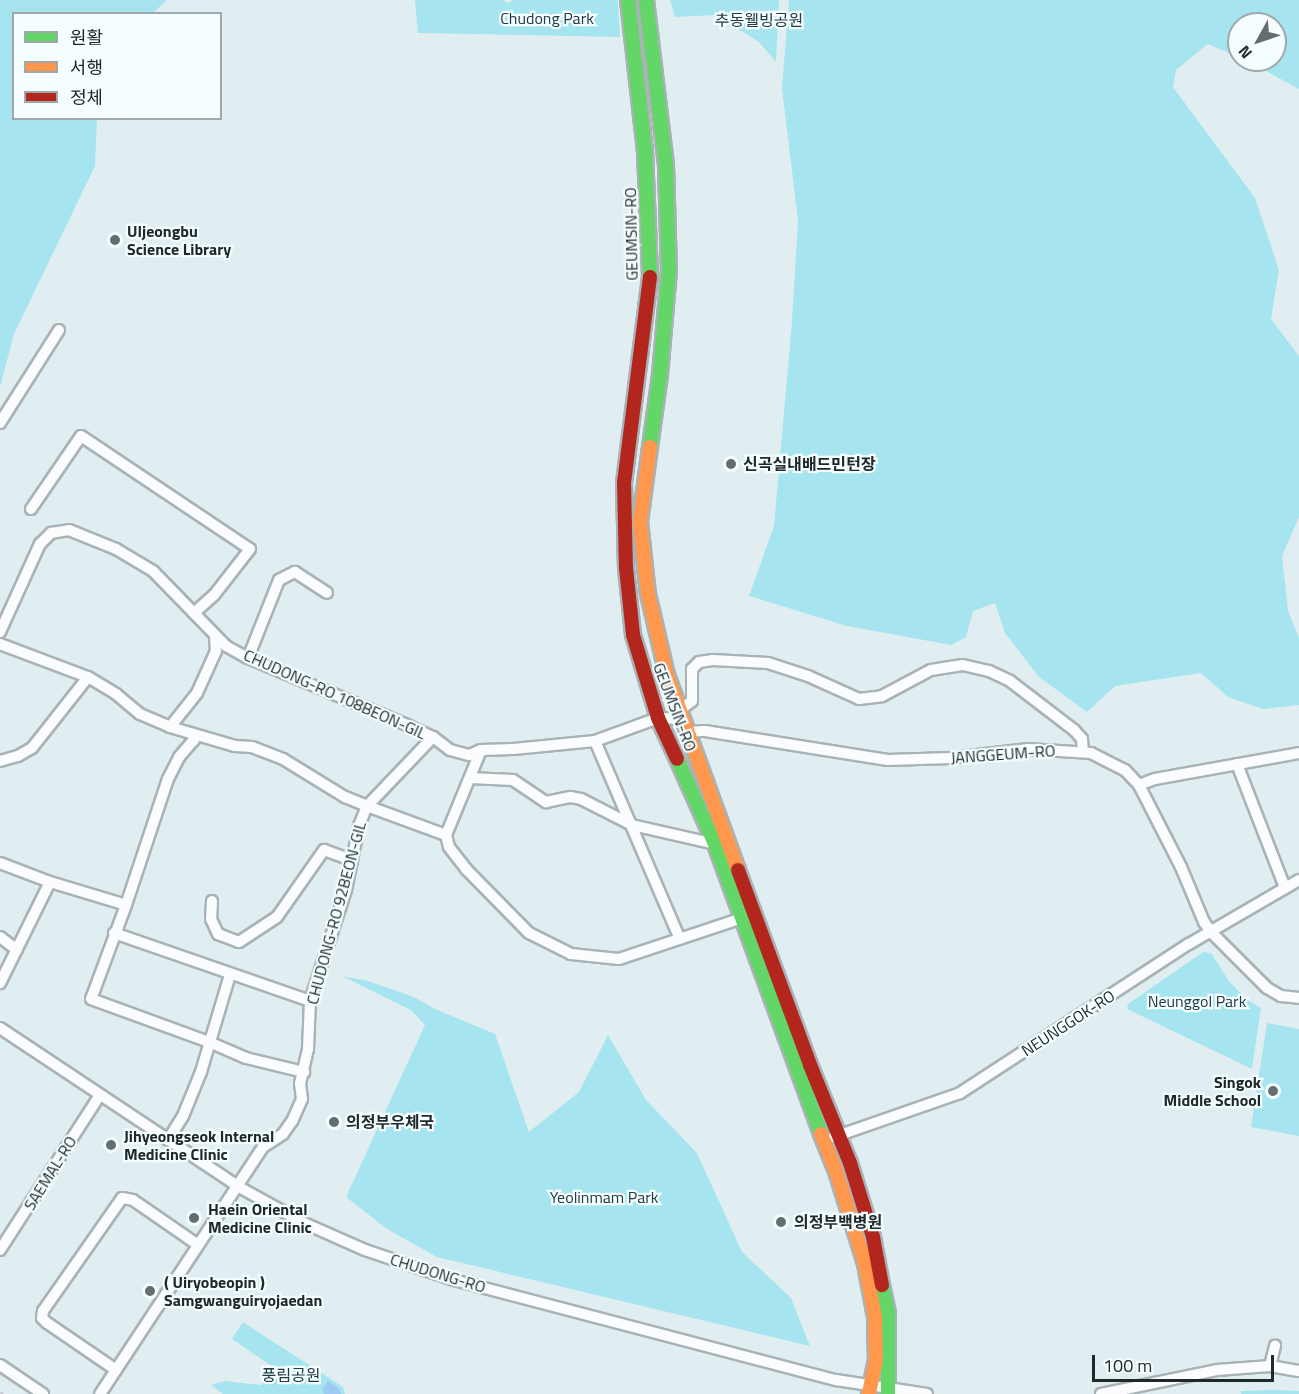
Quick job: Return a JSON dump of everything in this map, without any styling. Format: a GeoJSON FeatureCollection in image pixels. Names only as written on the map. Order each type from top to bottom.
{"type":"FeatureCollection","features":[{"type":"Feature","properties":{"kind":"main road","name":"GEUMSIN-RO"},"geometry":{"type":"LineString","coordinates":[[628,0],[645,151],[651,246],[651,273],[624,482],[623,518],[633,635],[658,718],[714,844],[806,1097],[825,1140],[865,1264],[875,1317],[876,1360],[869,1390]]}},
{"type":"Feature","properties":{"kind":"main road","name":"GEUMSIN-RO"},"geometry":{"type":"LineString","coordinates":[[646,0],[666,165],[669,270],[660,375],[640,522],[648,594],[667,675],[810,1065],[850,1163],[882,1270],[888,1313],[889,1391]]}},
{"type":"Feature","properties":{"kind":"street"},"geometry":{"type":"LineString","coordinates":[[0,423],[59,330]]}},
{"type":"Feature","properties":{"kind":"street"},"geometry":{"type":"LineString","coordinates":[[31,509],[81,436],[250,549],[214,595],[194,613]]}},
{"type":"Feature","properties":{"kind":"street","name":"CHUDONG-RO 108BEON-GIL"},"geometry":{"type":"LineString","coordinates":[[0,632],[45,536],[59,530],[69,530],[116,549],[153,571],[215,635],[226,645],[248,658],[433,737],[450,750],[469,754],[481,750],[595,741],[658,718]]}},
{"type":"Feature","properties":{"kind":"street"},"geometry":{"type":"LineString","coordinates":[[248,658],[279,579],[295,572],[327,594]]}},
{"type":"Feature","properties":{"kind":"street"},"geometry":{"type":"LineString","coordinates":[[170,727],[197,693],[216,651],[215,635]]}},
{"type":"Feature","properties":{"kind":"street","name":"CHUDONG-RO 92BEON-GIL"},"geometry":{"type":"LineString","coordinates":[[0,644],[88,677],[116,694],[140,714],[170,727],[235,746],[252,747],[283,759],[345,798],[367,806],[358,826],[346,890],[310,1001],[304,1072],[300,1083],[302,1099],[283,1134],[263,1147],[239,1187],[100,1394]]}},
{"type":"Feature","properties":{"kind":"street"},"geometry":{"type":"LineString","coordinates":[[684,720],[692,701],[692,669],[699,662],[723,660],[768,663],[808,676],[859,699],[882,696],[931,670],[963,665],[989,671],[1010,681],[1074,730],[1082,739],[1083,752]]}},
{"type":"Feature","properties":{"kind":"street"},"geometry":{"type":"LineString","coordinates":[[0,761],[18,756],[32,748],[53,717],[88,677]]}},
{"type":"Feature","properties":{"kind":"street","name":"JANGGEUM-RO"},"geometry":{"type":"LineString","coordinates":[[658,718],[684,720],[705,731],[888,760],[971,756],[1028,749],[1091,753],[1119,766],[1133,776],[1180,867],[1204,922],[1212,933],[1267,988],[1281,996],[1299,998]]}},
{"type":"Feature","properties":{"kind":"street"},"geometry":{"type":"LineString","coordinates":[[193,734],[194,740],[179,757],[168,779],[126,905],[91,999],[246,1058],[304,1072]]}},
{"type":"Feature","properties":{"kind":"street"},"geometry":{"type":"LineString","coordinates":[[433,737],[367,806],[446,835]]}},
{"type":"Feature","properties":{"kind":"street"},"geometry":{"type":"LineString","coordinates":[[595,741],[680,939]]}},
{"type":"Feature","properties":{"kind":"street"},"geometry":{"type":"LineString","coordinates":[[481,750],[446,835],[449,847],[467,870],[529,933],[552,947],[571,954],[619,959],[742,918]]}},
{"type":"Feature","properties":{"kind":"street"},"geometry":{"type":"LineString","coordinates":[[1139,785],[1155,779],[1299,753]]}},
{"type":"Feature","properties":{"kind":"street"},"geometry":{"type":"LineString","coordinates":[[1238,764],[1285,888]]}},
{"type":"Feature","properties":{"kind":"street"},"geometry":{"type":"LineString","coordinates":[[471,778],[513,780],[546,802],[570,797],[581,799],[632,825],[714,844]]}},
{"type":"Feature","properties":{"kind":"street"},"geometry":{"type":"LineString","coordinates":[[212,901],[211,919],[218,934],[239,942],[277,917],[324,850],[352,860]]}},
{"type":"Feature","properties":{"kind":"street"},"geometry":{"type":"LineString","coordinates":[[0,863],[50,882],[126,905]]}},
{"type":"Feature","properties":{"kind":"street","name":"NEUNGGOK-RO"},"geometry":{"type":"LineString","coordinates":[[825,1140],[960,1093],[1190,944],[1299,880]]}},
{"type":"Feature","properties":{"kind":"street"},"geometry":{"type":"LineString","coordinates":[[0,983],[50,882]]}},
{"type":"Feature","properties":{"kind":"street"},"geometry":{"type":"LineString","coordinates":[[114,933],[310,1001]]}},
{"type":"Feature","properties":{"kind":"street"},"geometry":{"type":"LineString","coordinates":[[0,937],[17,950]]}},
{"type":"Feature","properties":{"kind":"street"},"geometry":{"type":"LineString","coordinates":[[168,1140],[183,1116],[201,1072],[230,975]]}},
{"type":"Feature","properties":{"kind":"street","name":"CHUDONG-RO"},"geometry":{"type":"LineString","coordinates":[[0,1028],[239,1187],[314,1228],[402,1264],[869,1390],[927,1394]]}},
{"type":"Feature","properties":{"kind":"street","name":"SAEMAL-RO"},"geometry":{"type":"LineString","coordinates":[[0,1250],[100,1095]]}},
{"type":"Feature","properties":{"kind":"street"},"geometry":{"type":"LineString","coordinates":[[116,1370],[47,1323],[42,1317],[43,1311],[122,1198],[133,1200],[198,1245]]}},
{"type":"Feature","properties":{"kind":"street"},"geometry":{"type":"LineString","coordinates":[[1270,1366],[1275,1346]]}},
{"type":"Feature","properties":{"kind":"street"},"geometry":{"type":"LineString","coordinates":[[0,1365],[43,1394]]}},
{"type":"Feature","properties":{"kind":"street"},"geometry":{"type":"LineString","coordinates":[[1101,1394],[1217,1370],[1270,1366],[1299,1371]]}},
{"type":"Feature","properties":{"kind":"green space"},"geometry":{"type":"Polygon","coordinates":[[[0,0],[167,0],[154,12],[12,12],[12,120],[97,120],[95,166],[14,334],[0,387],[0,0]]]}},
{"type":"Feature","properties":{"kind":"green space","name":"Chudong Park"},"geometry":{"type":"Polygon","coordinates":[[[415,0],[503,0],[508,3],[513,0],[618,0],[620,37],[418,33],[415,0]]]}},
{"type":"Feature","properties":{"kind":"green space","name":"추동웰빙공원"},"geometry":{"type":"Polygon","coordinates":[[[670,0],[779,0],[776,62],[759,42],[716,15],[675,17],[670,0]]]}},
{"type":"Feature","properties":{"kind":"green space"},"geometry":{"type":"Polygon","coordinates":[[[789,0],[1299,0],[1299,89],[1268,72],[1287,72],[1287,12],[1227,12],[1227,52],[1208,44],[1176,70],[1173,87],[1255,198],[1279,270],[1271,319],[1299,356],[1299,517],[1282,556],[1288,611],[1299,638],[1299,705],[1263,709],[1228,697],[1201,673],[1115,686],[1087,712],[1039,677],[1005,633],[995,603],[973,611],[966,637],[951,645],[847,626],[749,596],[774,526],[792,321],[798,221],[782,88],[789,0]]]}},
{"type":"Feature","properties":{"kind":"green space","name":"Neunggol Park"},"geometry":{"type":"Polygon","coordinates":[[[1203,952],[1211,953],[1229,981],[1246,999],[1261,1008],[1252,1069],[1127,1009],[1128,1004],[1203,952]]]}},
{"type":"Feature","properties":{"kind":"green space","name":"Yeolinmam Park"},"geometry":{"type":"Polygon","coordinates":[[[342,976],[368,981],[414,997],[435,1009],[495,1034],[529,1132],[579,1092],[608,1035],[646,1100],[697,1153],[742,1252],[791,1298],[810,1346],[437,1257],[387,1229],[346,1197],[425,1025],[411,1010],[342,976]]]}},
{"type":"Feature","properties":{"kind":"green space"},"geometry":{"type":"Polygon","coordinates":[[[1267,1023],[1299,1029],[1299,1136],[1251,1127],[1267,1023]]]}},
{"type":"Feature","properties":{"kind":"green space","name":"풍림공원"},"geometry":{"type":"Polygon","coordinates":[[[243,1322],[343,1387],[345,1394],[223,1394],[211,1385],[224,1381],[261,1385],[273,1367],[232,1339],[243,1322]]]}},
{"type":"Feature","properties":{"kind":"green space"},"geometry":{"type":"Polygon","coordinates":[[[1241,1391],[1299,1391],[1299,1394],[1241,1394],[1241,1391]]]}},
{"type":"Feature","properties":{"kind":"shaded area"},"geometry":{"type":"Polygon","coordinates":[[[328,1381],[339,1388],[341,1394],[324,1394],[322,1389],[328,1381]]]}},
{"type":"Feature","properties":{"kind":"traffic: fast"},"geometry":{"type":"LineString","coordinates":[[628,0],[645,151],[650,277]]}},
{"type":"Feature","properties":{"kind":"traffic: fast"},"geometry":{"type":"LineString","coordinates":[[646,0],[666,165],[669,270],[660,375],[650,447]]}},
{"type":"Feature","properties":{"kind":"traffic: fast"},"geometry":{"type":"LineString","coordinates":[[677,759],[715,844],[821,1134]]}},
{"type":"Feature","properties":{"kind":"traffic: fast"},"geometry":{"type":"LineString","coordinates":[[882,1285],[888,1313],[888,1394]]}},
{"type":"Feature","properties":{"kind":"traffic: slow"},"geometry":{"type":"LineString","coordinates":[[650,447],[640,522],[648,594],[667,675],[738,870]]}},
{"type":"Feature","properties":{"kind":"traffic: slow"},"geometry":{"type":"LineString","coordinates":[[821,1134],[835,1168],[865,1264],[875,1317],[876,1360],[869,1394]]}},
{"type":"Feature","properties":{"kind":"traffic: jam"},"geometry":{"type":"LineString","coordinates":[[650,277],[624,482],[626,568],[633,635],[658,718],[677,759]]}},
{"type":"Feature","properties":{"kind":"traffic: jam"},"geometry":{"type":"LineString","coordinates":[[738,870],[810,1065],[850,1163],[873,1237],[882,1285]]}},
{"type":"Feature","properties":{"kind":"place","name":"UIjeongbu Science Library"},"geometry":{"type":"Point","coordinates":[115,240]}},
{"type":"Feature","properties":{"kind":"place","name":"신곡실내배드민턴장"},"geometry":{"type":"Point","coordinates":[731,464]}},
{"type":"Feature","properties":{"kind":"place","name":"Singok Middle School"},"geometry":{"type":"Point","coordinates":[1273,1091]}},
{"type":"Feature","properties":{"kind":"place","name":"의정부우체국"},"geometry":{"type":"Point","coordinates":[334,1122]}},
{"type":"Feature","properties":{"kind":"place","name":"Jihyeongseok Internal Medicine Clinic"},"geometry":{"type":"Point","coordinates":[111,1145]}},
{"type":"Feature","properties":{"kind":"place","name":"Haein Oriental Medicine Clinic"},"geometry":{"type":"Point","coordinates":[194,1218]}},
{"type":"Feature","properties":{"kind":"place","name":"의정부백병원"},"geometry":{"type":"Point","coordinates":[781,1222]}},
{"type":"Feature","properties":{"kind":"place","name":"( Uiryobeopin ) Samgwanguiryojaedan"},"geometry":{"type":"Point","coordinates":[150,1291]}}]}
